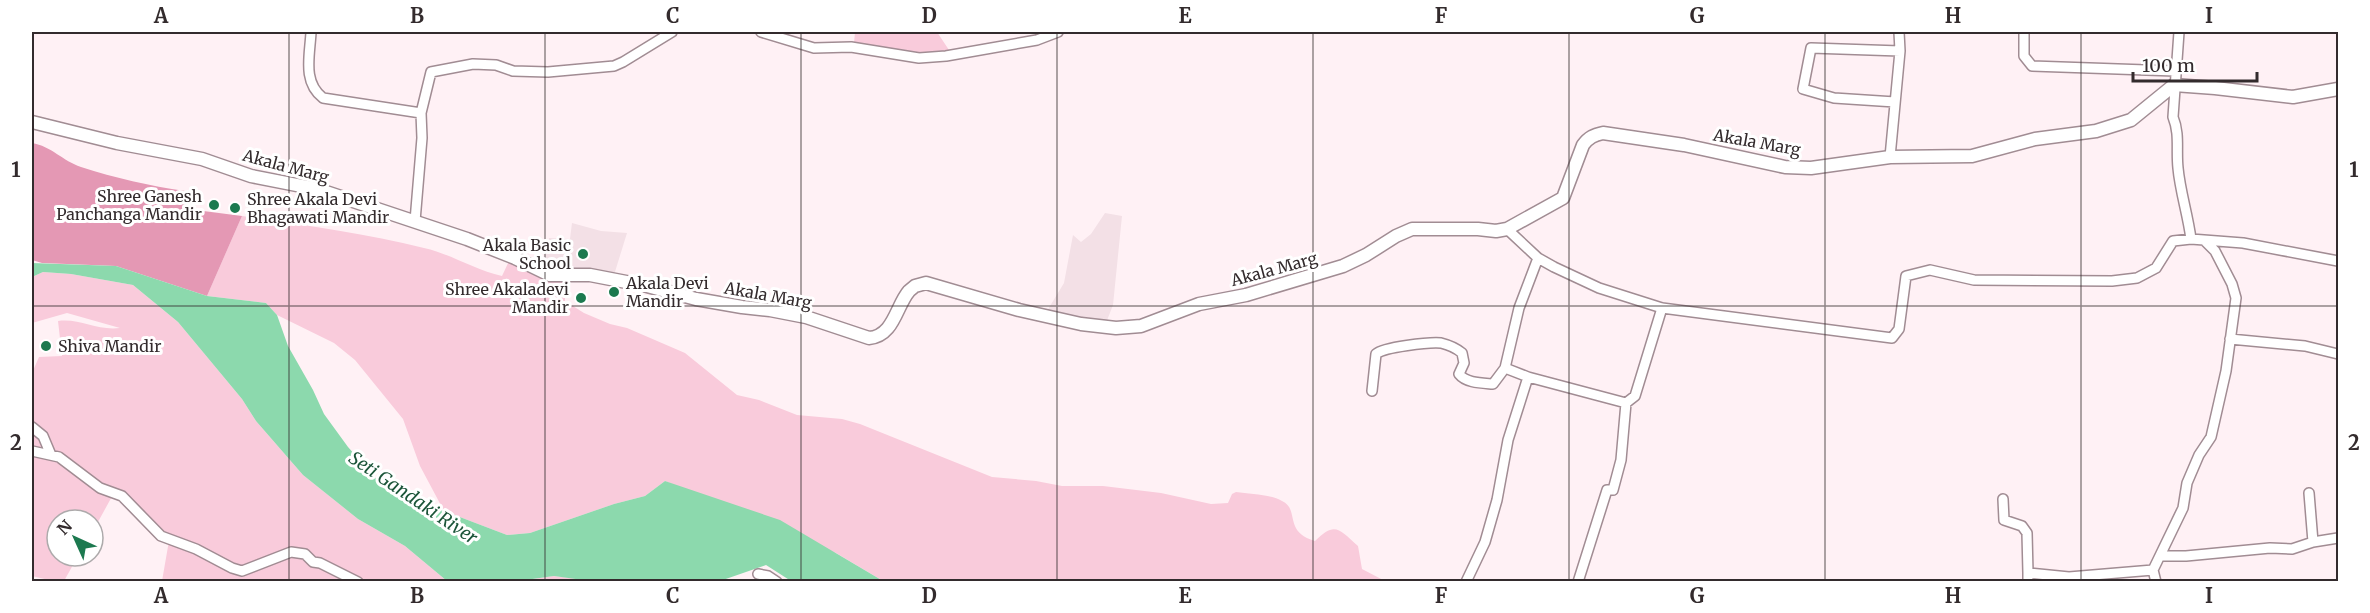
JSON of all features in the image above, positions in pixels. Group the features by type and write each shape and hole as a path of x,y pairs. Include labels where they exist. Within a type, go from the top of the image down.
{"main road":[{"path":"2174,85 2293,97 2338,89"},
{"name":"Akala Marg","path":"32,122 117,143 202,159 251,176 317,189 415,221 515,258 550,275 591,275 742,308 770,310 806,317 869,338 876,338 891,324 904,297 915,286 926,283 1019,310 1081,324 1126,328 1141,326 1199,304 1246,295 1343,266 1412,228 1496,231 1507,229 1563,198 1583,146 1588,138 1595,134 1603,133 1684,145 1785,167 1810,168 1890,157 1972,156 2035,139 2096,131 2131,120 2174,85"}],"street":[{"path":"311,32 309,80 314,91 323,98 421,113"},
{"path":"415,221 421,113 431,72 473,64 496,65 513,71 548,72 614,66 672,32"},
{"path":"761,32 814,48 851,47 919,58 946,56 1037,39 1058,32"},
{"path":"1890,157 1900,51 1899,32"},
{"path":"2024,32 2025,56 2032,66 2175,71"},
{"path":"2179,32 2173,117 2178,129 2178,169 2188,210 2191,239"},
{"path":"1895,102 1834,98 1803,89 1811,48 1900,51"},
{"path":"1507,229 1538,258 1599,288 1662,308 1892,338 1899,329 1906,276 1930,270 1974,280 2112,281 2137,278 2156,268 2173,241 2191,239 2205,242 2243,243 2338,261"},
{"path":"2156,582 2153,570 2183,508 2187,483 2199,454 2211,437 2226,371 2236,298 2232,284 2215,251 2205,242"},
{"path":"1372,391 1376,354 1380,350 1430,343 1454,346 1462,353 1464,363 1459,374 1463,379 1493,384 1505,368 1519,308 1538,258"},
{"path":"1578,582 1607,490 1613,490 1619,470 1626,403 1635,396 1662,308"},
{"path":"2230,339 2305,346 2338,354"},
{"path":"1505,368 1528,377 1626,403"},
{"path":"1466,582 1485,542 1497,500 1508,440 1528,377"},
{"path":"32,427 43,436 51,455"},
{"path":"32,451 59,458 100,488 122,496 161,536 196,549 232,568 242,571 285,553 297,552 313,562 320,563 358,582"},
{"path":"2309,493 2313,542"},
{"path":"2003,499 2004,520 2022,526 2027,533 2028,577 2069,577 2153,570"},
{"path":"2160,556 2186,556 2270,548 2292,549 2313,542 2338,538"},
{"path":"758,574 768,576 777,582"}],"shaded area":[{"path":"855,32 937,32 951,53 906,54 854,43"},
{"path":"32,143 45,147 81,167 159,187 185,191 188,209 242,216 207,296 116,266 42,263 32,260"},
{"path":"1105,213 1122,216 1113,305 1106,323 1047,311 1064,283 1073,235 1081,242 1091,234"},
{"path":"242,216 401,243 444,254 502,276 510,259 565,278 565,301 584,313 610,324 627,328 685,353 737,395 759,400 797,415 842,419 860,424 992,477 1062,486 1103,486 1161,493 1211,504 1228,503 1232,494 1236,492 1277,499 1290,509 1295,526 1305,537 1315,541 1332,529 1341,532 1358,546 1362,569 1385,581 883,581 836,553 665,481 645,496 614,504 530,533 507,535 444,511 420,466 403,419 355,360 334,343 277,315 266,303 207,296"},
{"name":"Akala Basic School","path":"572,223 601,231 627,233 614,275 543,269 549,238 570,239"},
{"path":"43,272 71,274 133,285 178,322 242,399 256,421 303,475 358,519 405,546 447,581 162,581 170,535 159,530 115,491 105,509 45,508 45,568 71,568 64,581 32,576 32,373 39,357 62,356 58,321 120,328 67,313 32,323 32,277"},
{"path":"554,576 597,581 511,582"}],"water":[{"name":"Seti Gandaki River","path":"32,263 116,266 207,296 266,303 277,315 288,346 324,414 348,447 379,482 444,511 507,535 530,533 614,504 645,496 665,481 780,520 883,581 791,581 766,565 720,581 597,582 554,576 511,582 447,581 405,546 358,519 303,475 256,421 242,399 178,322 133,285 71,274 43,272 32,277"}],"place":[{"name":"Shree Ganesh Panchanga Mandir","path":"214,205"},
{"name":"Shree Akala Devi Bhagawati Mandir","path":"235,208"},
{"name":"Akala Basic School","path":"583,254"},
{"name":"Akala Devi Mandir","path":"614,292"},
{"name":"Shree Akaladevi Mandir","path":"581,298"},
{"name":"Shiva Mandir","path":"46,346"}]}
